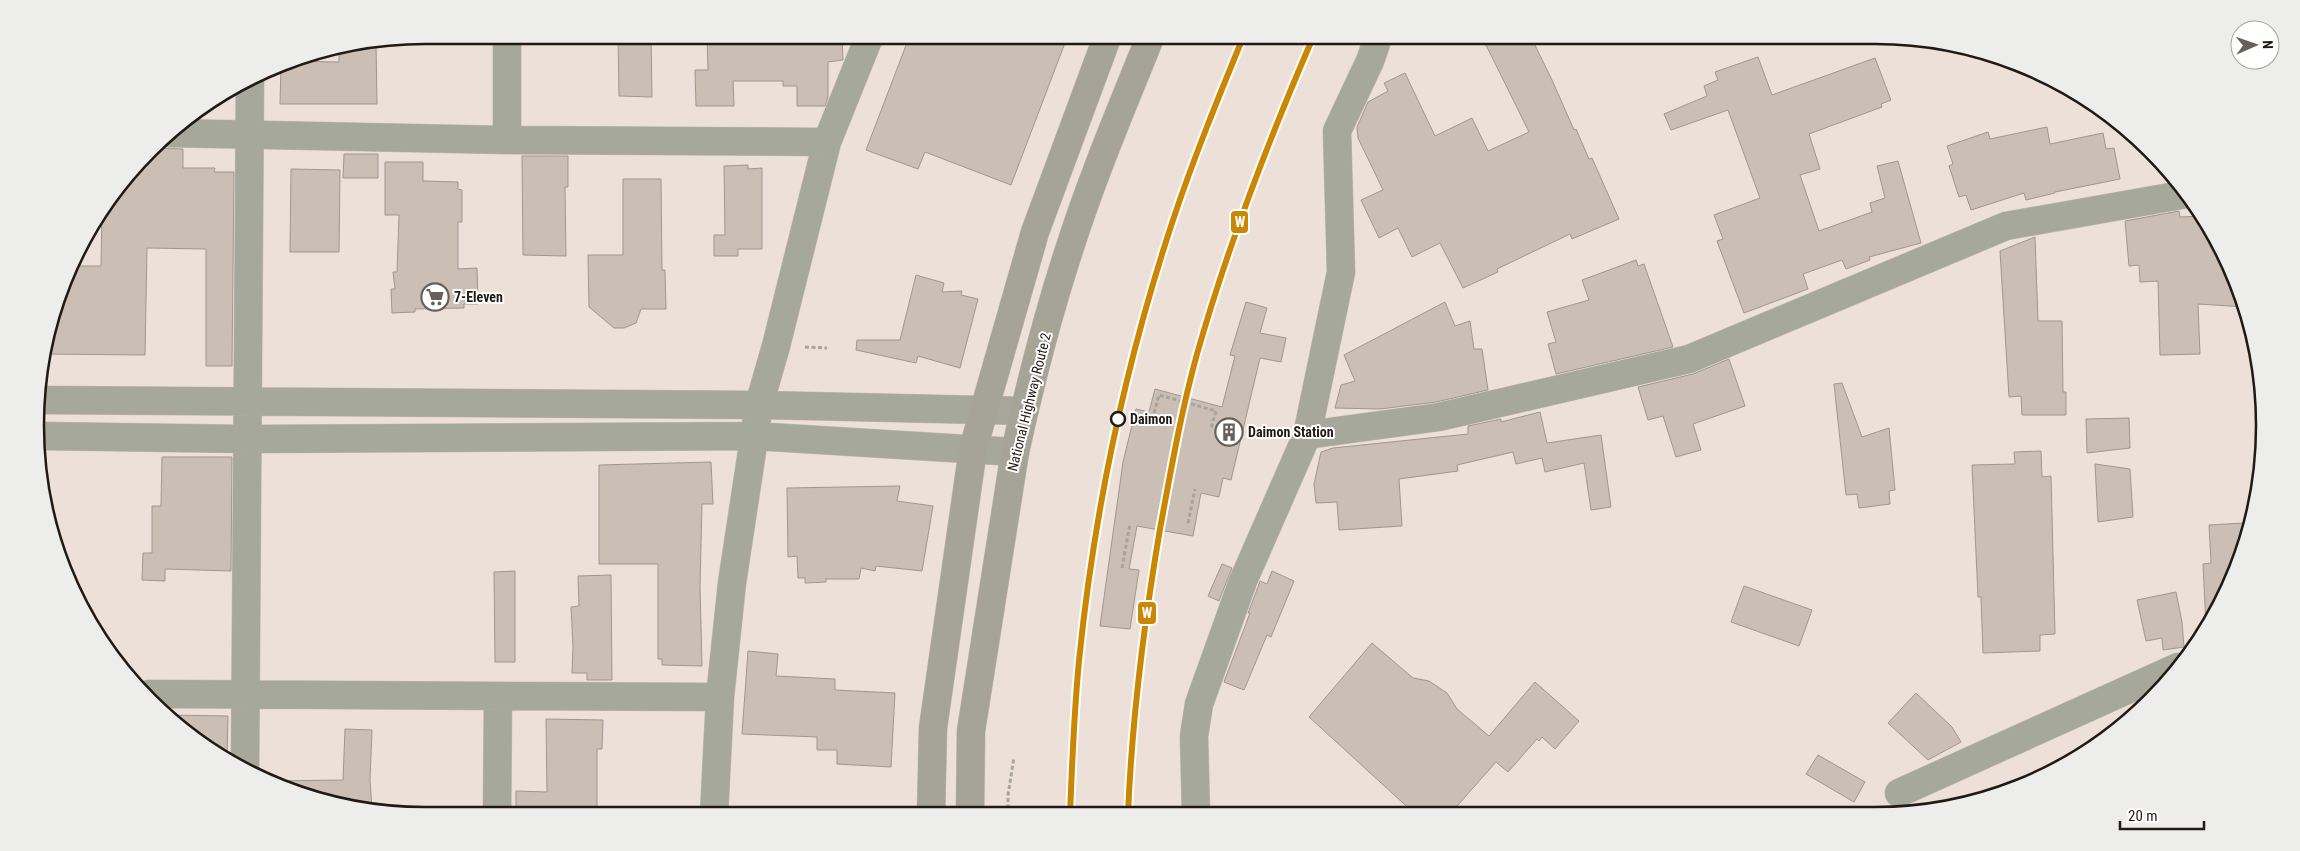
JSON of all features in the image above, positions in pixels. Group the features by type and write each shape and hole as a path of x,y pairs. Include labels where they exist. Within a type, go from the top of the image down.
{"highway":[{"path":"931,807 933,728 973,449 982,412 1035,232 1105,44"},
{"name":"National Highway Route 2","path":"970,807 971,732 1015,452 1024,412 1070,247 1108,143 1147,44"}],"street":[{"path":"507,44 507,140"},
{"path":"714,807 720,697 732,583 759,405 776,346 827,142 866,44"},
{"path":"1196,807 1194,736 1199,704 1243,580 1307,435 1341,272 1337,131 1370,61 1376,44"},
{"path":"245,762 250,87"},
{"path":"179,134 507,140 827,142"},
{"path":"1307,435 1439,416 1689,359 2006,226 2179,195"},
{"path":"45,400 759,405 1024,412"},
{"path":"44,436 246,439 755,436 1015,452"},
{"path":"1899,793 2167,671"},
{"path":"155,694 720,697"},
{"path":"497,807 498,697"}],"path":[{"path":"1154,413 1159,395 1216,410 1211,428"},
{"path":"1188,523 1194,490"},
{"path":"1122,568 1130,524"},
{"path":"1008,807 1014,757"}],"building":[{"path":"618,44 651,44 652,97 619,96"},
{"path":"707,44 842,44 843,60 828,62 828,97 825,106 797,106 797,86 783,86 783,81 733,81 734,106 696,106 695,70 708,70"},
{"path":"907,44 1065,44 1011,185 925,152 918,169 866,150"},
{"path":"1534,44 1574,130 1576,129 1589,159 1592,158 1619,219 1572,239 1570,234 1497,269 1498,272 1463,288 1440,243 1412,257 1398,228 1379,238 1361,200 1383,190 1358,138 1357,127 1368,102 1388,91 1384,83 1405,73 1435,136 1472,118 1488,151 1529,132 1486,45"},
{"path":"376,47 377,104 280,104 281,72 312,61 339,62 339,54"},
{"path":"1758,57 1772,95 1875,58 1891,100 1881,104 1882,107 1809,134 1820,169 1800,175 1819,231 1872,212 1870,203 1885,198 1877,166 1898,161 1921,243 1869,257 1870,260 1846,269 1842,260 1803,274 1808,289 1744,313 1717,241 1723,239 1714,215 1760,198 1728,110 1671,130 1664,114 1707,96 1704,86 1718,80 1715,72"},
{"path":"2047,127 2050,144 2103,133 2106,149 2114,148 2120,179 2026,200 2024,193 1971,210 1966,195 1959,197 1949,166 1953,164 1947,146 1988,132 1990,139"},
{"path":"164,148 183,149 183,168 215,168 214,172 234,172 232,366 206,366 206,249 147,248 145,355 51,354 64,303 79,266 101,266 102,223 138,174"},
{"path":"344,154 378,154 378,178 343,178"},
{"path":"522,156 568,156 568,187 565,187 566,256 523,255"},
{"path":"385,162 423,162 423,181 458,182 458,189 462,190 462,222 458,222 458,269 477,268 478,304 464,304 464,308 415,309 415,312 392,313 391,289 395,289 393,272 397,272 399,215 385,215"},
{"path":"748,165 748,169 762,168 762,249 738,249 738,256 714,256 714,235 725,235 724,166"},
{"path":"291,169 340,170 339,252 290,252"},
{"path":"623,179 661,179 662,270 665,270 666,309 641,309 636,323 624,328 614,328 589,307 588,255 623,255"},
{"path":"2179,211 2180,217 2194,216 2205,235 2227,279 2237,306 2198,304 2200,354 2160,355 2158,281 2140,282 2139,265 2129,266 2125,221"},
{"path":"2035,237 2038,321 2062,321 2063,392 2066,392 2066,415 2022,415 2021,396 2009,397 2000,251"},
{"path":"1636,260 1638,266 1644,264 1673,347 1556,374 1548,344 1556,342 1547,312 1589,300 1582,280"},
{"path":"916,275 944,283 942,292 962,291 961,295 978,299 960,368 918,356 916,363 856,350 857,340 900,340"},
{"path":"1246,302 1267,308 1260,333 1286,338 1281,362 1260,358 1231,480 1223,478 1219,497 1201,493 1193,536 1137,526 1129,569 1139,570 1130,629 1100,626 1123,462 1136,409 1149,412 1155,389 1222,407 1235,356 1230,355"},
{"path":"1445,302 1455,326 1470,321 1474,349 1482,349 1488,390 1436,402 1380,409 1335,408 1341,385 1355,381 1344,355"},
{"path":"1729,359 1745,406 1693,424 1701,450 1676,457 1663,416 1648,420 1638,387 1693,374"},
{"path":"1842,383 1862,437 1889,428 1895,490 1889,491 1890,504 1859,508 1857,494 1846,495 1834,384"},
{"path":"1540,412 1547,443 1601,435 1611,507 1591,510 1584,463 1545,472 1542,458 1516,464 1513,452 1457,465 1458,471 1399,479 1402,526 1339,530 1337,502 1316,503 1314,484 1321,452 1333,448 1468,434 1468,426 1501,419 1501,422"},
{"path":"2129,418 2130,448 2087,453 2086,419"},
{"path":"2041,451 2042,477 2051,476 2055,634 2040,635 2040,651 1983,653 1981,597 1978,597 1972,465 2015,464 2014,452"},
{"path":"162,457 232,457 231,571 165,569 165,581 142,580 143,553 152,553 152,506 161,506"},
{"path":"711,462 713,504 702,504 700,586 702,666 662,665 662,659 658,659 658,564 599,564 599,465"},
{"path":"2095,464 2130,469 2133,517 2098,522"},
{"path":"900,486 897,501 933,506 922,571 876,566 875,571 861,568 859,579 826,579 826,582 805,583 805,578 798,578 797,556 788,557 787,488"},
{"path":"2243,523 2227,572 2205,615 2203,564 2211,563 2209,525"},
{"path":"1222,564 1232,568 1219,601 1208,596"},
{"path":"515,571 515,662 495,662 494,572"},
{"path":"1272,571 1294,581 1271,637 1267,635 1244,690 1224,682 1260,581 1267,584"},
{"path":"611,575 612,680 587,680 587,673 572,673 571,607 579,606 578,576"},
{"path":"1744,586 1812,610 1799,646 1731,622"},
{"path":"2176,592 2182,622 2184,647 2163,650 2162,638 2146,641 2137,600"},
{"path":"1372,643 1413,678 1429,681 1447,693 1457,709 1489,736 1535,682 1579,721 1555,749 1542,737 1539,741 1537,739 1508,772 1496,762 1456,807 1407,807 1309,717"},
{"path":"748,651 778,654 776,676 835,679 835,690 895,693 891,767 837,764 837,750 817,750 817,737 742,734"},
{"path":"1916,693 1952,727 1961,742 1928,760 1888,723"},
{"path":"177,715 228,716 227,751"},
{"path":"546,719 603,720 602,749 597,749 597,807 516,807 516,791 547,792"},
{"path":"345,729 372,730 370,780 372,803 327,794 286,781 343,780"},
{"path":"1818,755 1865,782 1854,802 1806,774"}],"transit line":[{"name":"W","path":"1070,807 1076,699 1085,605 1093,549 1114,438 1141,328 1173,220 1198,150 1240,44"},
{"name":"W","path":"1128,807 1136,706 1149,600 1160,529 1186,398 1209,313 1236,233 1265,153 1310,44"}],"place":[{"name":"7-Eleven","path":"435,297"},
{"name":"Daimon","path":"1118,419"},
{"name":"Daimon Station","path":"1229,432"}]}
